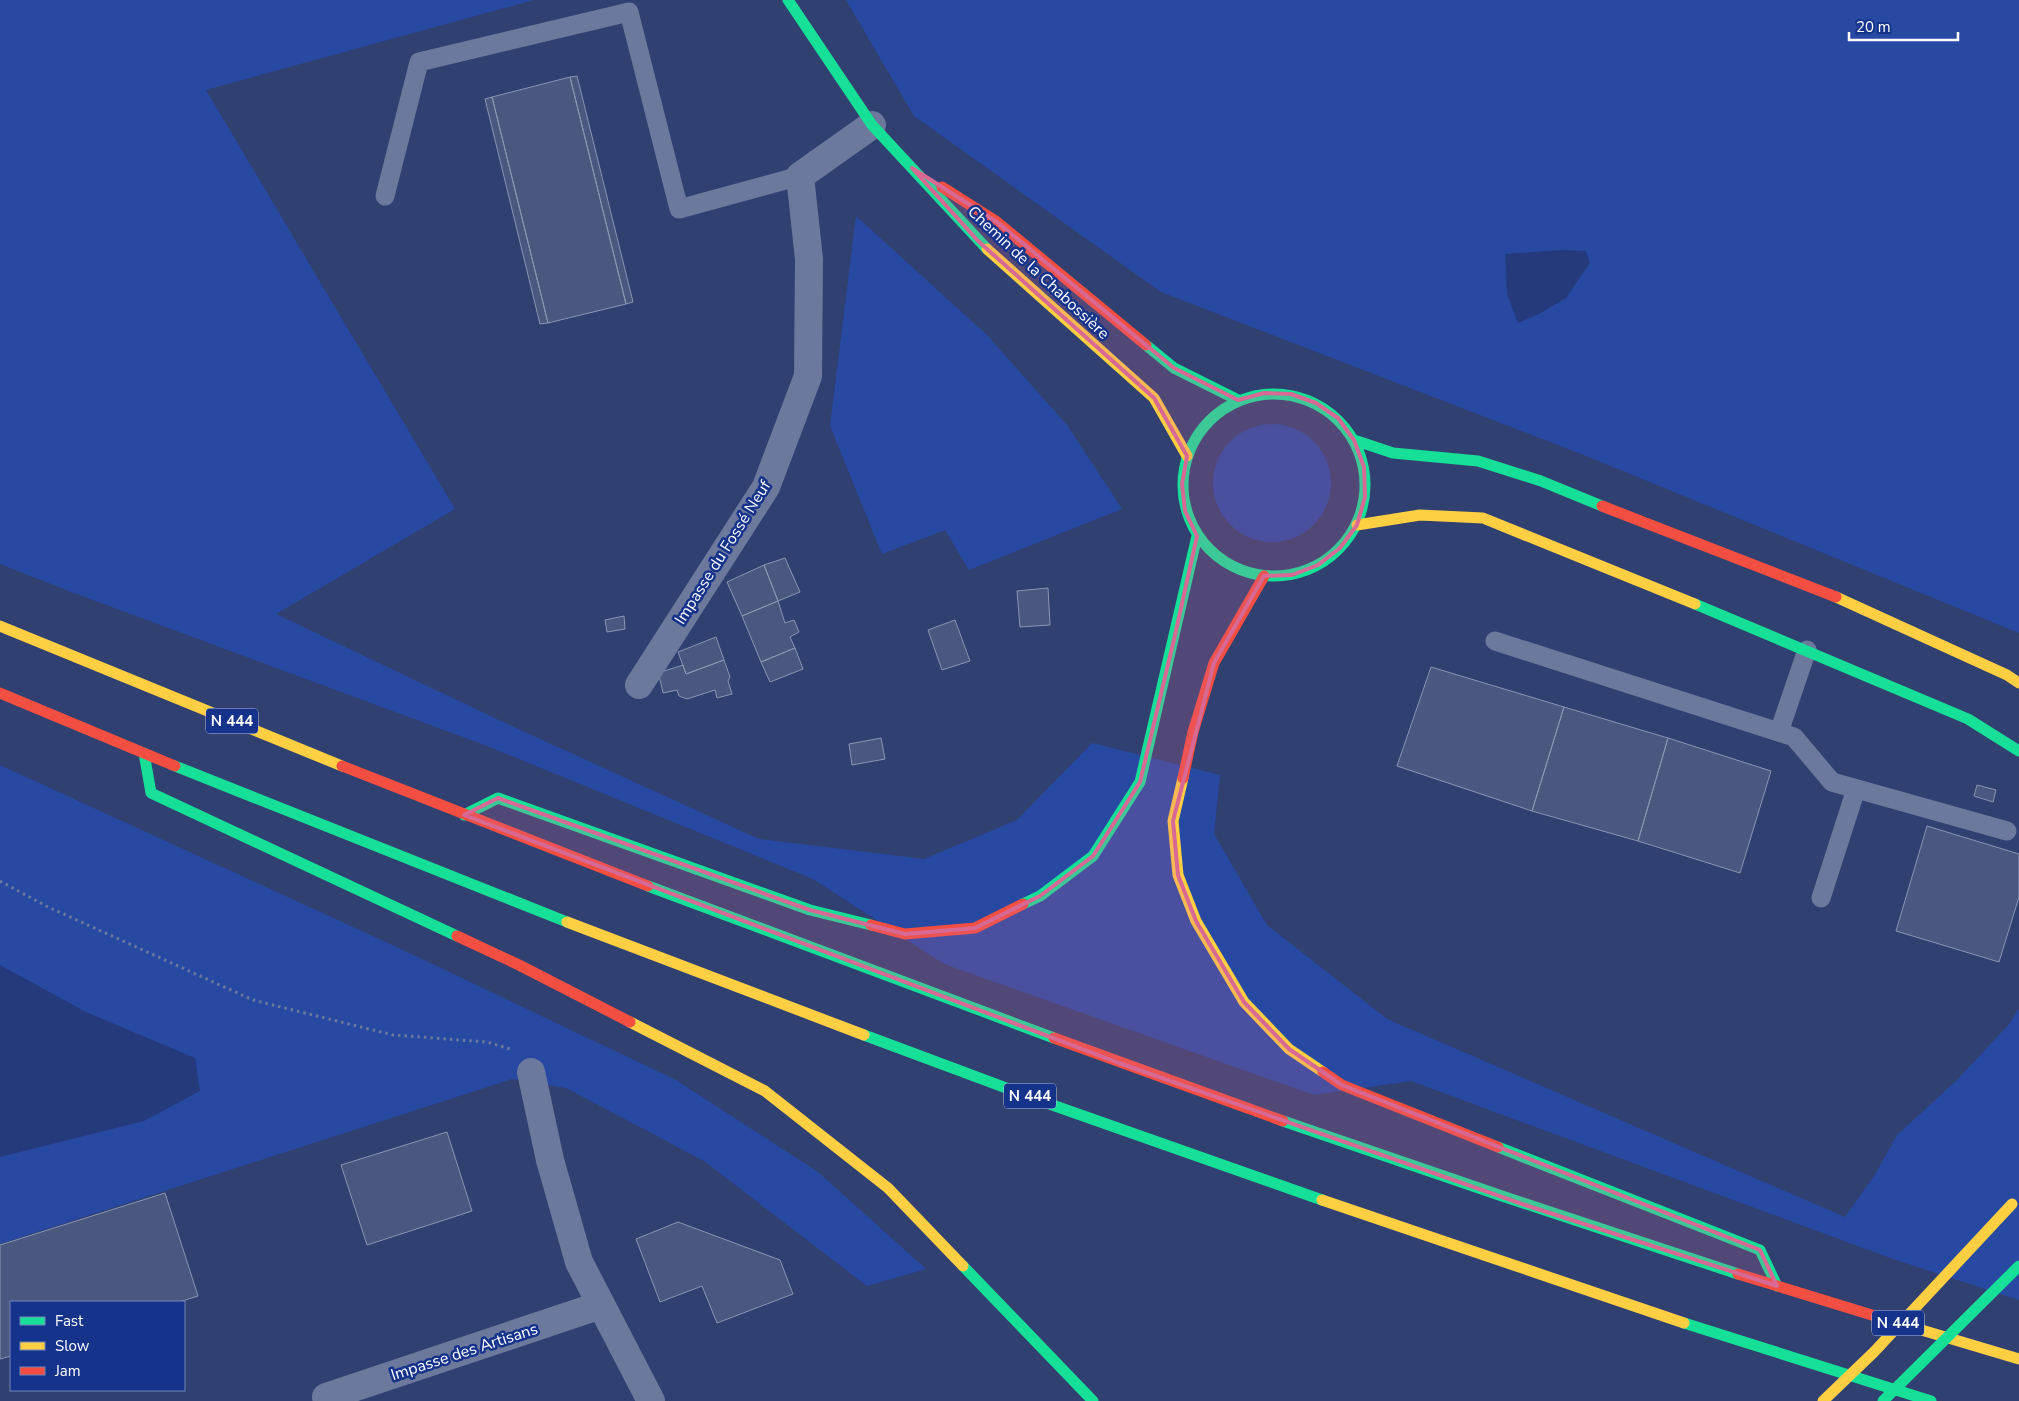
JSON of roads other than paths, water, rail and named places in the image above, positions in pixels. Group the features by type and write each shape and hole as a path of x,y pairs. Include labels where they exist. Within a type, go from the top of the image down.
{"main road":[{"path":"788,0 872,125 912,168"},
{"name":"Chemin de la Chabossière","path":"912,168 997,222 1174,368 1238,400"},
{"name":"Chemin de la Chabossière","path":"912,168 978,241 1154,398 1186,456"},
{"path":"1264,393 1291,394 1316,403 1338,418 1354,440 1364,467 1365,477 1365,497 1357,526 1340,548 1318,566 1292,575 1264,576 1238,570 1215,556 1197,536 1184,502 1182,484 1186,456 1198,433 1216,414 1238,400 1264,393"},
{"path":"1354,440 1393,453 1478,461 1541,480 1641,522 1842,599 2007,675 2019,683"},
{"path":"1357,526 1420,515 1483,518 1632,577 1968,719 2019,751"},
{"path":"464,815 498,798 810,910 905,934 975,928 1040,896 1093,856 1140,782 1197,536"},
{"path":"1264,576 1214,663 1193,732 1173,820 1178,875 1196,921 1244,1002 1289,1049 1342,1085 1760,1250 1777,1286"},
{"name":"N 444","path":"0,626 464,815 742,923 1119,1063 1528,1206 1777,1286 2019,1359"},
{"name":"N 444","path":"0,693 144,753 667,961 929,1060 1134,1134 1639,1308 1931,1401"},
{"path":"144,753 151,793 519,964 765,1091 888,1188 1093,1401"},
{"path":"1823,1401 1874,1352 2016,1201"},
{"path":"1883,1401 2019,1266"}],"street":[{"path":"800,176 872,125"},
{"name":"Impasse du Fossé Neuf","path":"639,685 766,487 808,376 809,259 800,176"},
{"path":"531,1072 550,1160 579,1262 651,1401"},
{"name":"Impasse des Artisans","path":"326,1397 601,1305"}],"lane":[{"path":"385,196 419,62 629,12 679,209 800,176"},
{"path":"1495,641 1794,737 1832,782 2007,831"},
{"path":"1779,732 1806,650"},
{"path":"1822,898 1856,789"}]}
